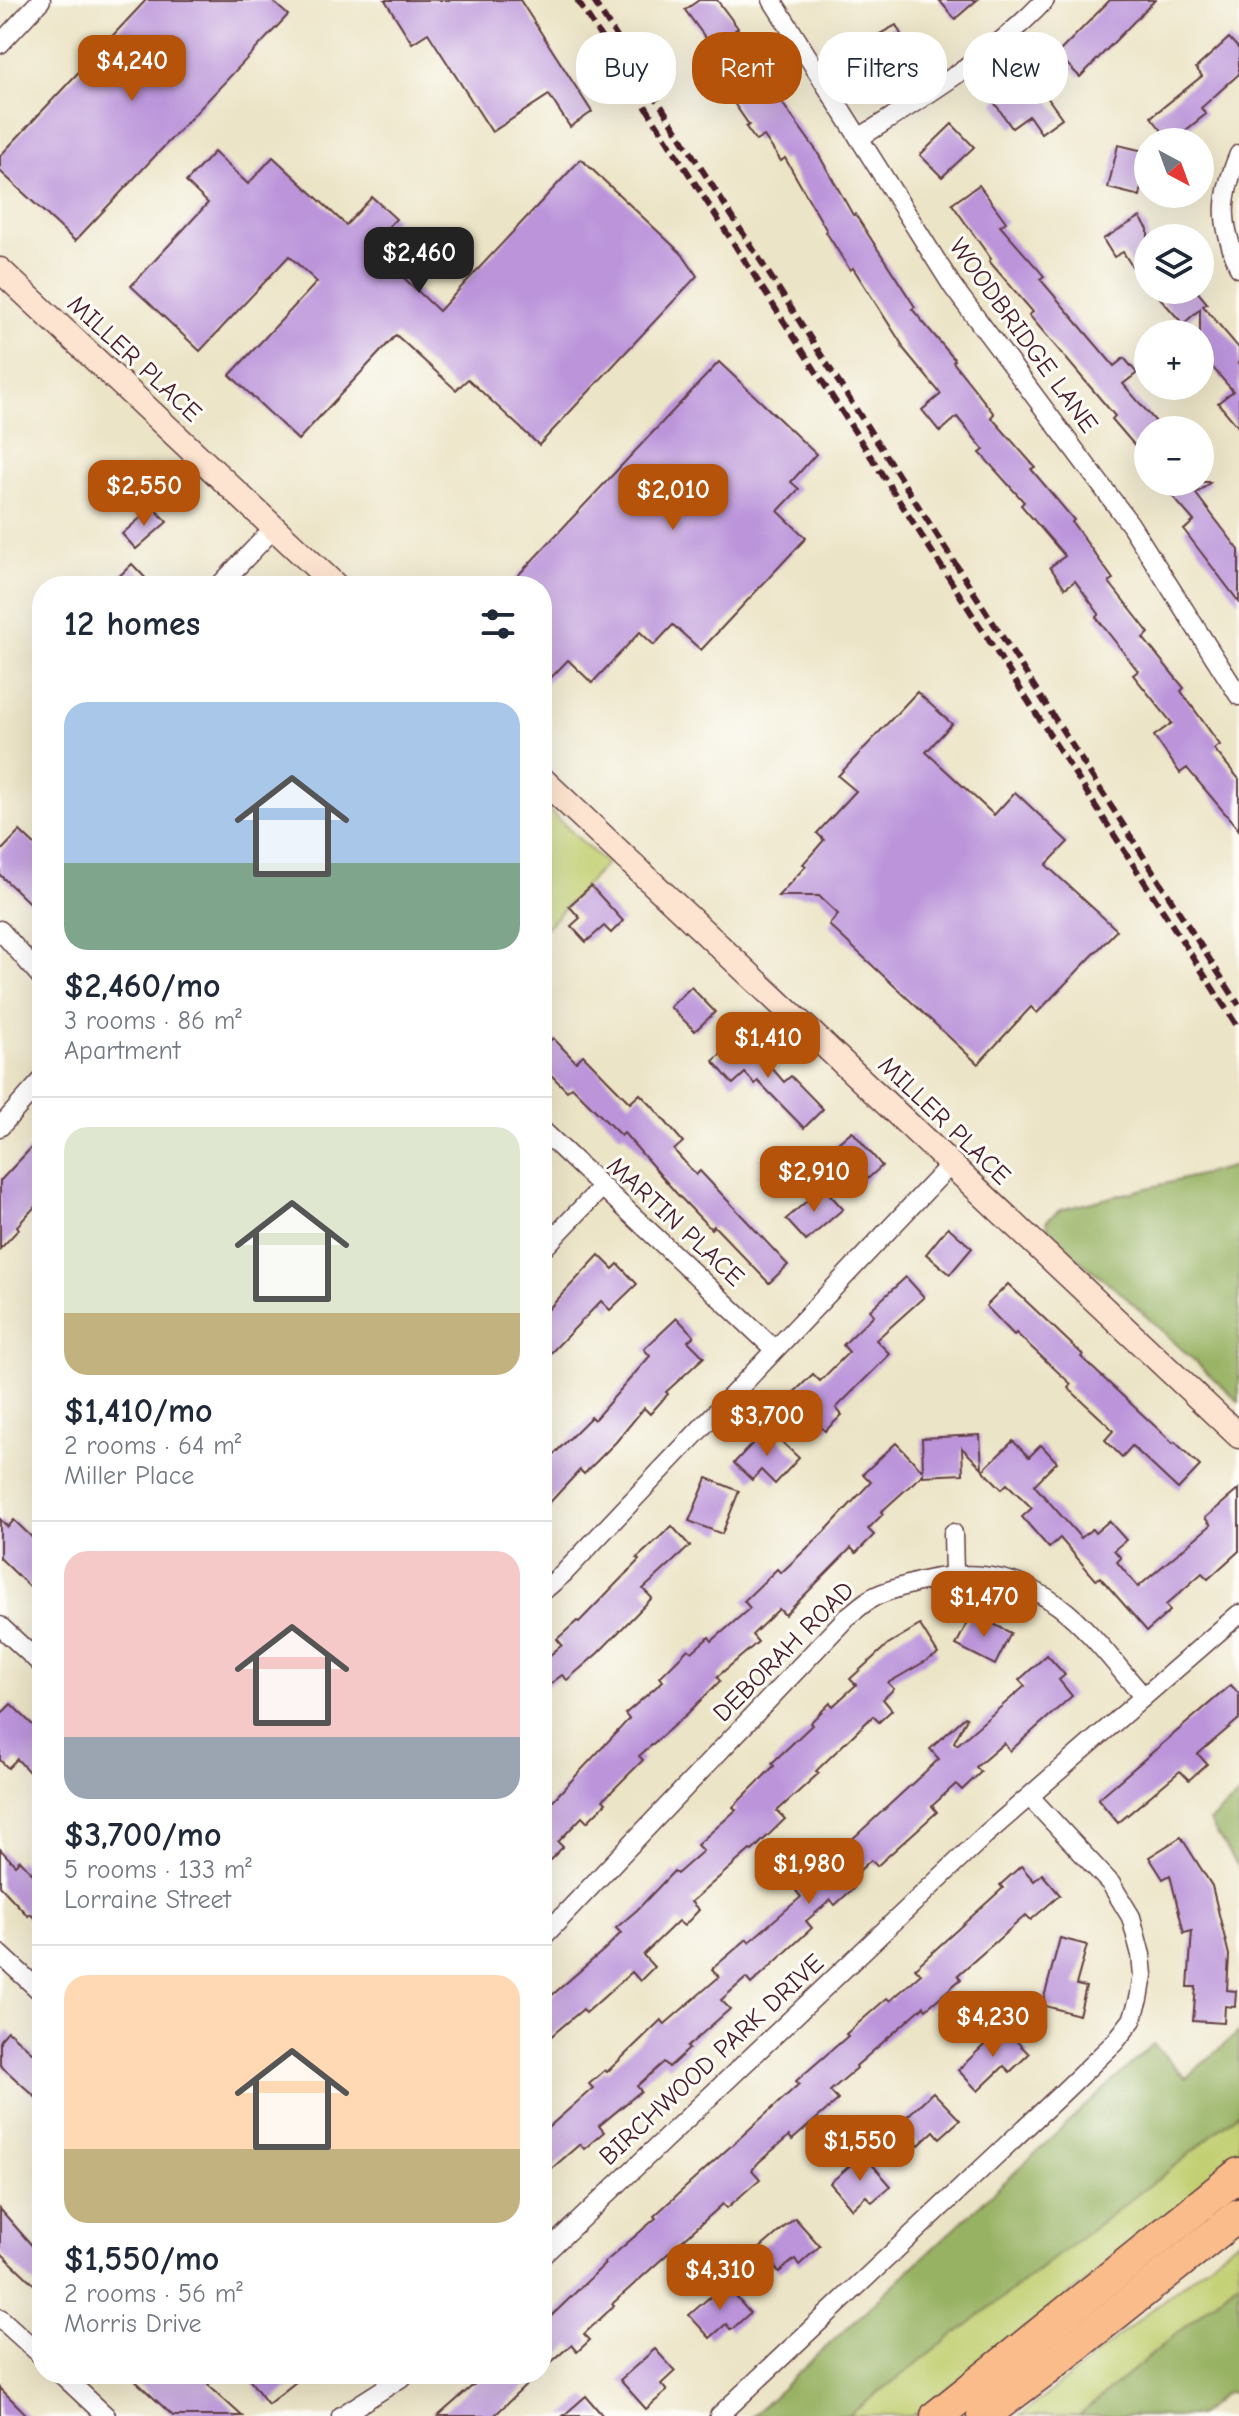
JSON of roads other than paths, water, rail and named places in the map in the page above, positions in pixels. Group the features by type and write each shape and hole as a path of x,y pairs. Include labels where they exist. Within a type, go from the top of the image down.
{"highway":[{"path":"937,2416 1239,2174"},
{"path":"983,2416 1239,2215"}],"street":[{"path":"0,44 41,0"},
{"name":"WOODBRIDGE LANE","path":"772,0 953,287 1130,524 1239,696"},
{"path":"859,138 977,62 1020,27 1045,0"},
{"path":"1239,154 1224,200 1225,221 1239,268"},
{"name":"MILLER PLACE","path":"0,270 325,576"},
{"path":"228,576 274,528"},
{"name":"MILLER PLACE","path":"552,788 1239,1436"},
{"path":"0,930 32,967"},
{"path":"0,1127 32,1091"},
{"name":"MARTIN PLACE","path":"552,1140 774,1349"},
{"path":"552,1583 950,1165"},
{"path":"552,1240 602,1187"},
{"path":"953,1533 954,1574"},
{"name":"DEBORAH ROAD","path":"552,1927 847,1617 874,1596 954,1574 981,1575 1008,1581 1043,1596 1074,1619 1143,1696"},
{"name":"BIRCHWOOD PARK DRIVE","path":"552,2246 985,1835 1239,1614"},
{"path":"0,1626 32,1656"},
{"path":"719,2416 1058,2097 1115,2042 1132,2020 1143,1975 1131,1917 1111,1884 1030,1797"},
{"path":"0,1954 32,1984"},
{"path":"0,2318 32,2347"},
{"path":"72,2384 106,2416"},
{"path":"341,2416 391,2384"}],"railway":[{"path":"577,0 1239,1029"},
{"path":"593,0 1239,1005"}]}
